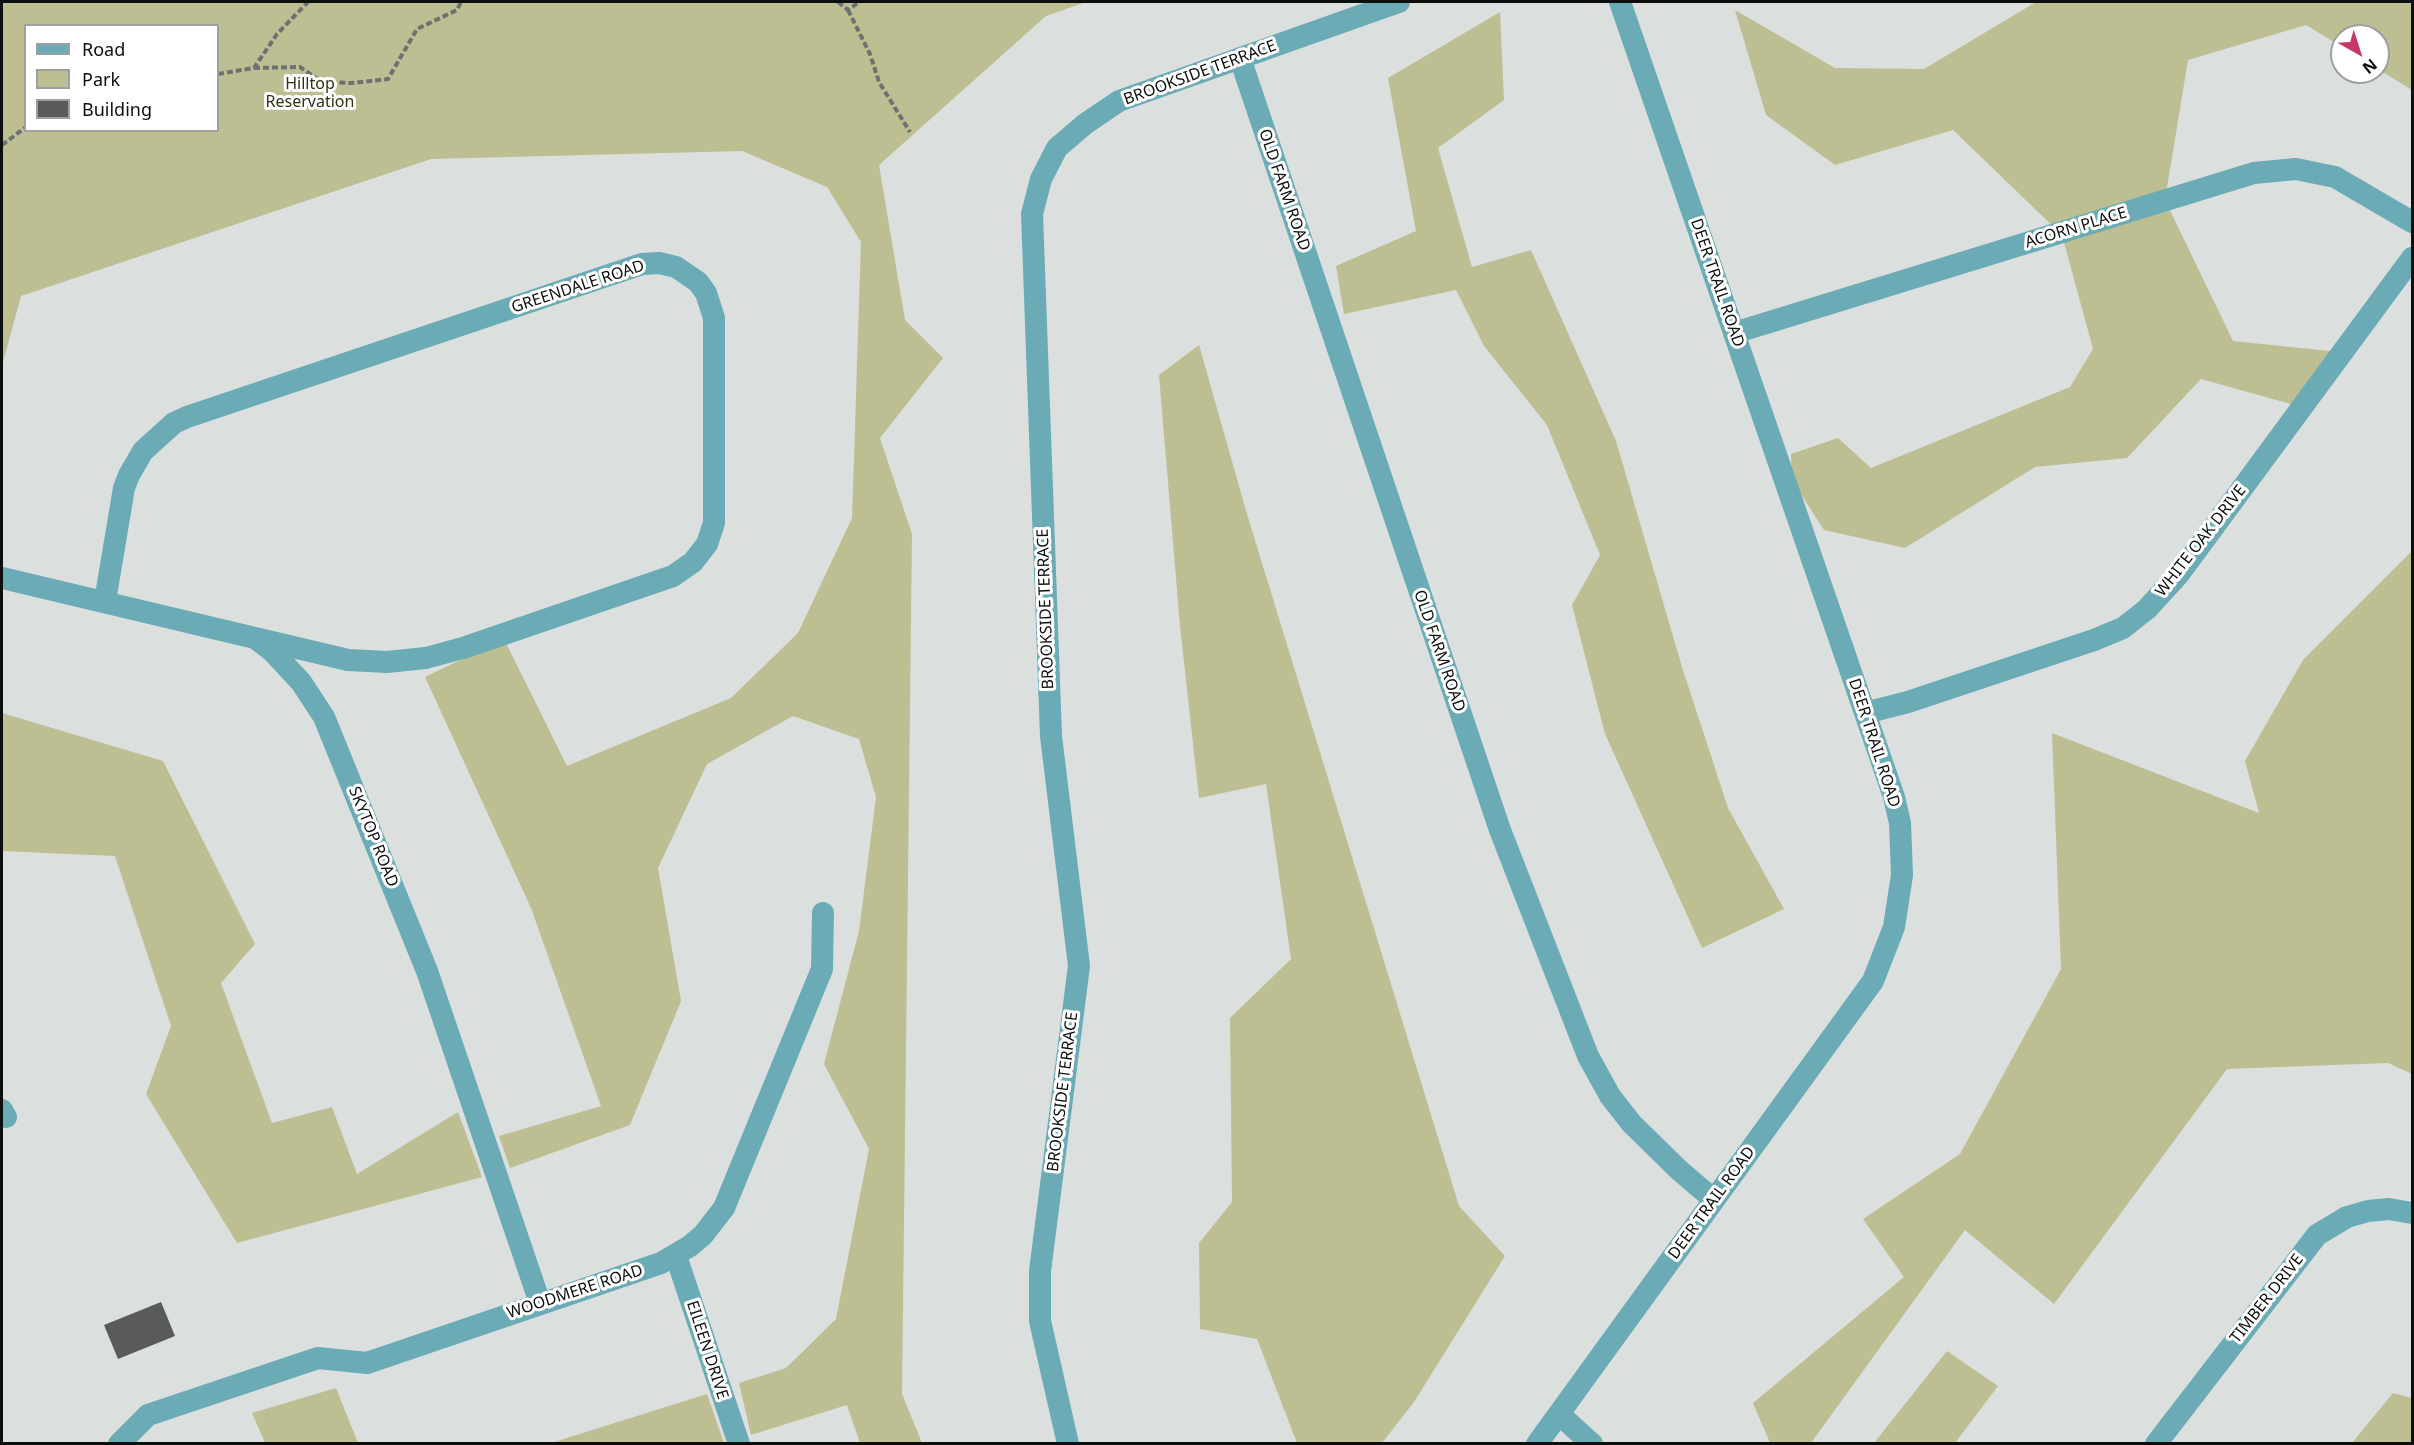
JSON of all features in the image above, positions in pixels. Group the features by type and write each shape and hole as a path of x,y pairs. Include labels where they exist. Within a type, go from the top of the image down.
{"street":[{"name":"BROOKSIDE TERRACE","path":"1068,1443 1040,1321 1040,1271 1079,966 1051,736 1032,214 1041,178 1057,148 1085,124 1119,101 1399,2"},
{"name":"DEER TRAIL ROAD","path":"1537,1443 1873,981 1889,944 1900,901 1902,849 1894,797 1620,2"},
{"name":"OLD FARM ROAD","path":"1240,58 1500,830 1588,1056 1610,1096 1632,1124 1714,1200"},
{"name":"ACORN PLACE","path":"1734,333 2254,173 2296,169 2335,177 2412,222"},
{"name":"WHITE OAK DRIVE","path":"1865,713 1908,702 2094,640 2123,628 2147,609 2179,574 2412,258"},
{"name":"GREENDALE ROAD","path":"105,601 124,488 129,475 147,446 174,423 642,264 668,265 688,274 706,293 714,318 714,523 707,544 693,562 673,576 466,647 426,658 367,662 348,660 255,638"},
{"name":"SKYTOP ROAD","path":"2,578 255,638 272,651 301,682 324,717 427,971 540,1303"},
{"name":"WOODMERE ROAD","path":"119,1443 148,1415 318,1358 367,1363 676,1256 703,1235 724,1208 731,1192 822,969 823,913"},
{"name":"TIMBER DRIVE","path":"2156,1443 2317,1235 2347,1217 2368,1211 2389,1209 2412,1213"},
{"name":"EILEEN DRIVE","path":"676,1256 739,1443"},
{"path":"1559,1414 1592,1443"}],"path":[{"path":"254,68 277,34 308,2"},
{"path":"219,74 254,68 300,67 322,82 352,83 387,79 417,29 457,10 461,2"},
{"path":"838,2 848,10 870,54 879,82 910,132"},
{"path":"848,10 859,2"},
{"path":"2,145 24,128"}],"green space":[{"name":"Hilltop Reservation","path":"2,2 1086,2 1046,16 879,165 905,320 943,358 880,438 912,534 902,1394 922,1443 860,1443 847,1405 751,1435 739,1383 786,1368 836,1319 869,1149 824,1064 859,931 876,797 859,739 793,716 707,764 658,868 681,1001 630,1125 510,1168 499,1136 601,1106 531,908 425,677 504,639 567,766 731,698 798,633 852,518 861,242 827,187 742,151 431,159 21,296 2,366"},
{"path":"2036,2 2412,2 2412,90 2390,76 2390,24 2330,24 2330,40 2306,25 2188,60 2165,200 2233,341 2339,352 2298,406 2201,379 2127,458 2035,467 1905,548 1824,530 1792,480 1791,454 1838,438 1871,468 2070,387 2093,349 2062,235 1953,130 1835,165 1766,115 1735,10 1835,68 1924,69"},
{"path":"1500,12 1504,100 1438,148 1472,267 1531,250 1616,441 1682,667 1728,808 1784,909 1702,948 1605,734 1572,605 1600,555 1547,425 1484,346 1456,290 1344,314 1336,266 1416,231 1388,78"},
{"path":"1199,345 1247,514 1459,1206 1505,1256 1414,1402 1382,1443 1297,1443 1257,1339 1200,1329 1199,1243 1232,1202 1230,1018 1291,959 1266,784 1199,798 1180,626 1159,375"},
{"path":"2412,551 2412,1074 2388,1063 2227,1069 2054,1304 1965,1230 1811,1443 1770,1443 1753,1403 1904,1277 1863,1219 1960,1154 2061,969 2052,733 2259,813 2245,761 2303,660"},
{"path":"2,713 163,761 255,944 221,983 272,1123 332,1107 357,1174 458,1112 482,1177 237,1243 146,1094 171,1026 115,856 2,851"},
{"path":"1947,1351 1998,1386 1955,1443 1874,1443"},
{"path":"336,1388 358,1443 265,1443 252,1413"},
{"path":"2393,1393 2412,1398 2412,1443 2352,1443"},
{"path":"707,1394 724,1443 551,1443"}],"building":[{"path":"161,1302 175,1336 118,1359 104,1325"}]}
